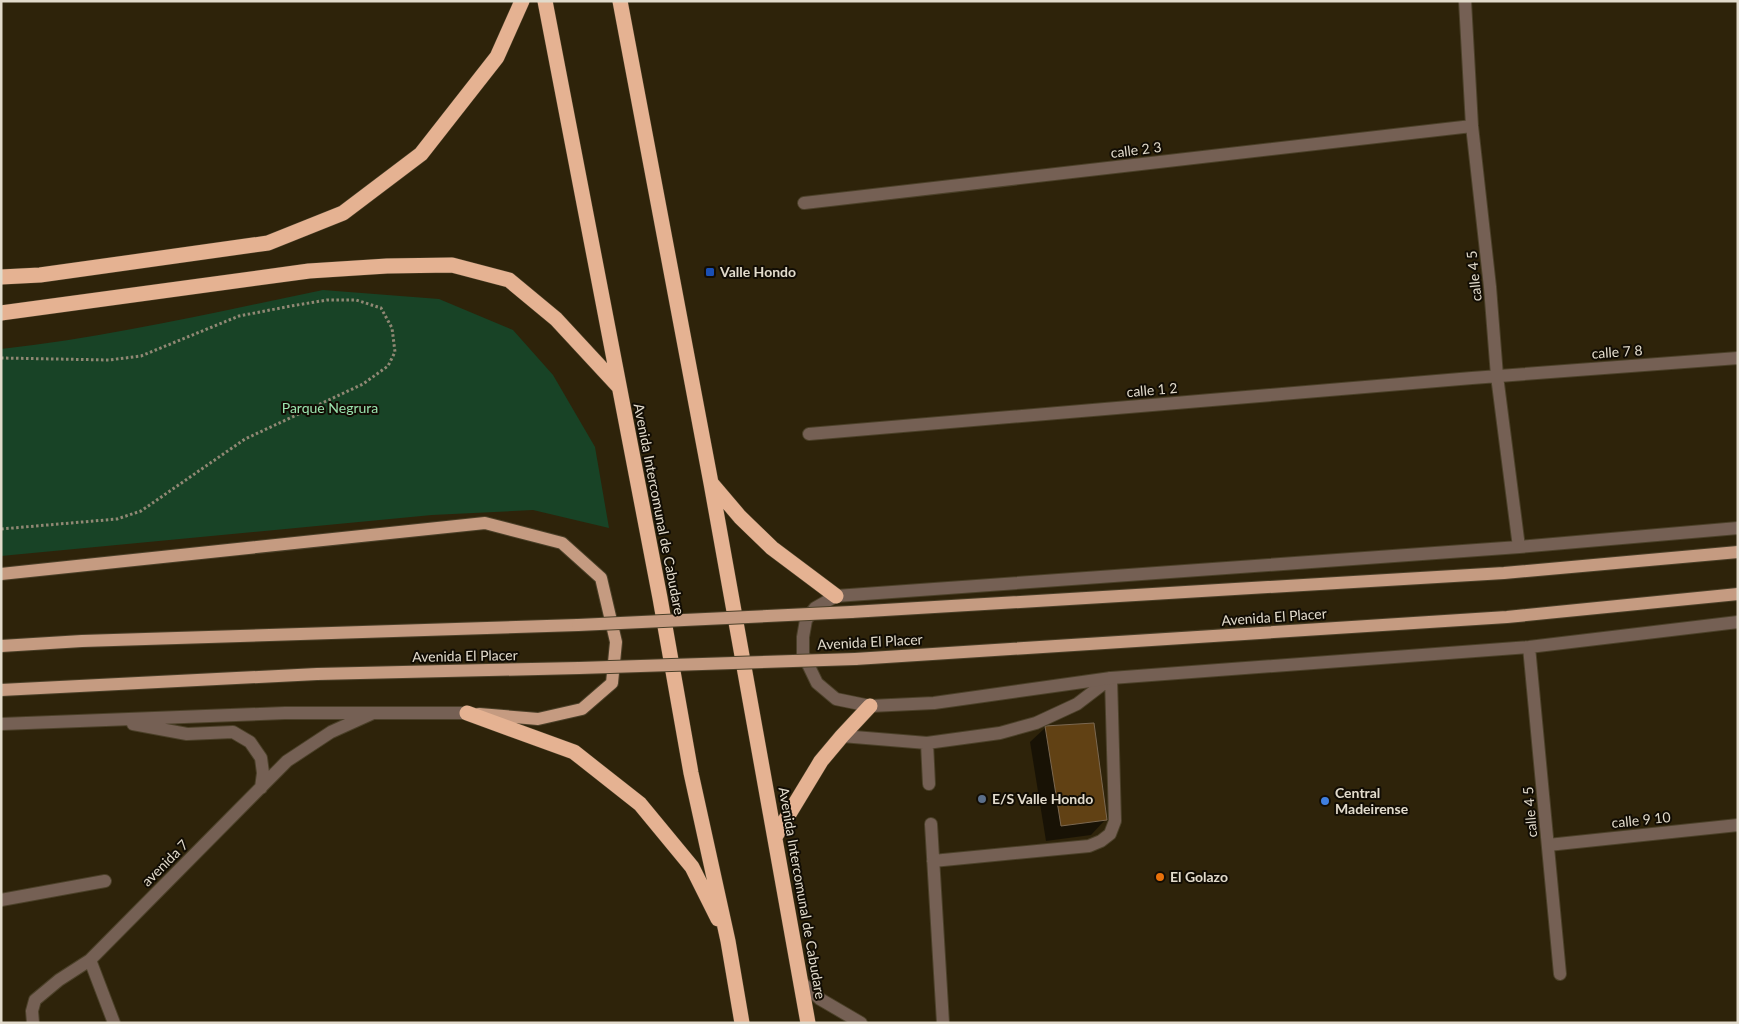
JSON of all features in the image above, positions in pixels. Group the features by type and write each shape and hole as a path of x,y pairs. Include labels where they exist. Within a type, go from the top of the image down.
{"highway":[{"path":"1,277 40,275 268,243 343,213 422,154 497,57 522,1"},
{"name":"Avenida Intercomunal de Cabudare","path":"545,1 658,588 691,773 728,941 742,1023"},
{"name":"Avenida Intercomunal de Cabudare","path":"620,1 808,1023"},
{"path":"1,313 309,271 387,266 452,265 508,280 556,319 619,387"},
{"path":"710,483 740,517 772,548 836,596"},
{"path":"775,837 821,761 870,706"},
{"path":"467,713 574,752 640,804 692,867 728,941"}],"main road":[{"path":"1,574 485,523 562,543 601,578 616,642 612,683 582,709 538,718 467,713"},
{"name":"Avenida El Placer","path":"1,646 82,641 578,625 851,612 1504,573 1738,552"},
{"name":"Avenida El Placer","path":"1,690 317,674 855,659 1507,617 1738,594"}],"street":[{"name":"calle 4 5","path":"1465,1 1472,126 1498,376 1519,547"},
{"name":"calle 2 3","path":"804,203 1472,126"},
{"name":"calle 7 8","path":"1498,376 1738,358"},
{"name":"calle 1 2","path":"809,434 1498,376"},
{"path":"1738,528 1519,547 836,596 815,608 806,620 803,654 817,683 836,699 870,706 934,703 1111,678 1529,648 1738,622"},
{"name":"calle 4 5","path":"1529,648 1560,974"},
{"path":"842,736 927,743 1000,733 1036,723 1077,704 1111,678"},
{"path":"933,861 1089,846 1101,841 1110,834 1115,821 1116,798 1111,678"},
{"path":"1,724 285,713 467,713"},
{"name":"avenida 7","path":"33,1023 32,1011 34,1000 59,980 90,960 287,761 331,732 373,713"},
{"path":"111,720 187,734 234,732 250,742 261,758 263,773 261,788"},
{"path":"927,743 929,784"},
{"path":"931,824 943,1023"},
{"name":"calle 9 10","path":"1548,845 1738,825"},
{"path":"1,900 105,881"},
{"path":"90,960 114,1023"},
{"path":"801,982 820,999 860,1023"}],"path":[{"path":"1,358 109,360 141,356 239,316 327,300 356,300 381,308 392,328 395,352 388,366 363,384 245,439 141,510 117,519 1,530"}],"green space":[{"name":"Parque Negrura","path":"323,290 439,299 513,330 553,375 595,447 609,528 533,510 432,515 1,556 1,349 123,331"}],"building":[{"path":"1094,723 1107,820 1061,826 1045,726"}],"place":[{"name":"Valle Hondo","path":"710,272"},
{"name":"E/S Valle Hondo","path":"982,799"},
{"name":"Central Madeirense","path":"1325,801"},
{"name":"El Golazo","path":"1160,877"}]}
